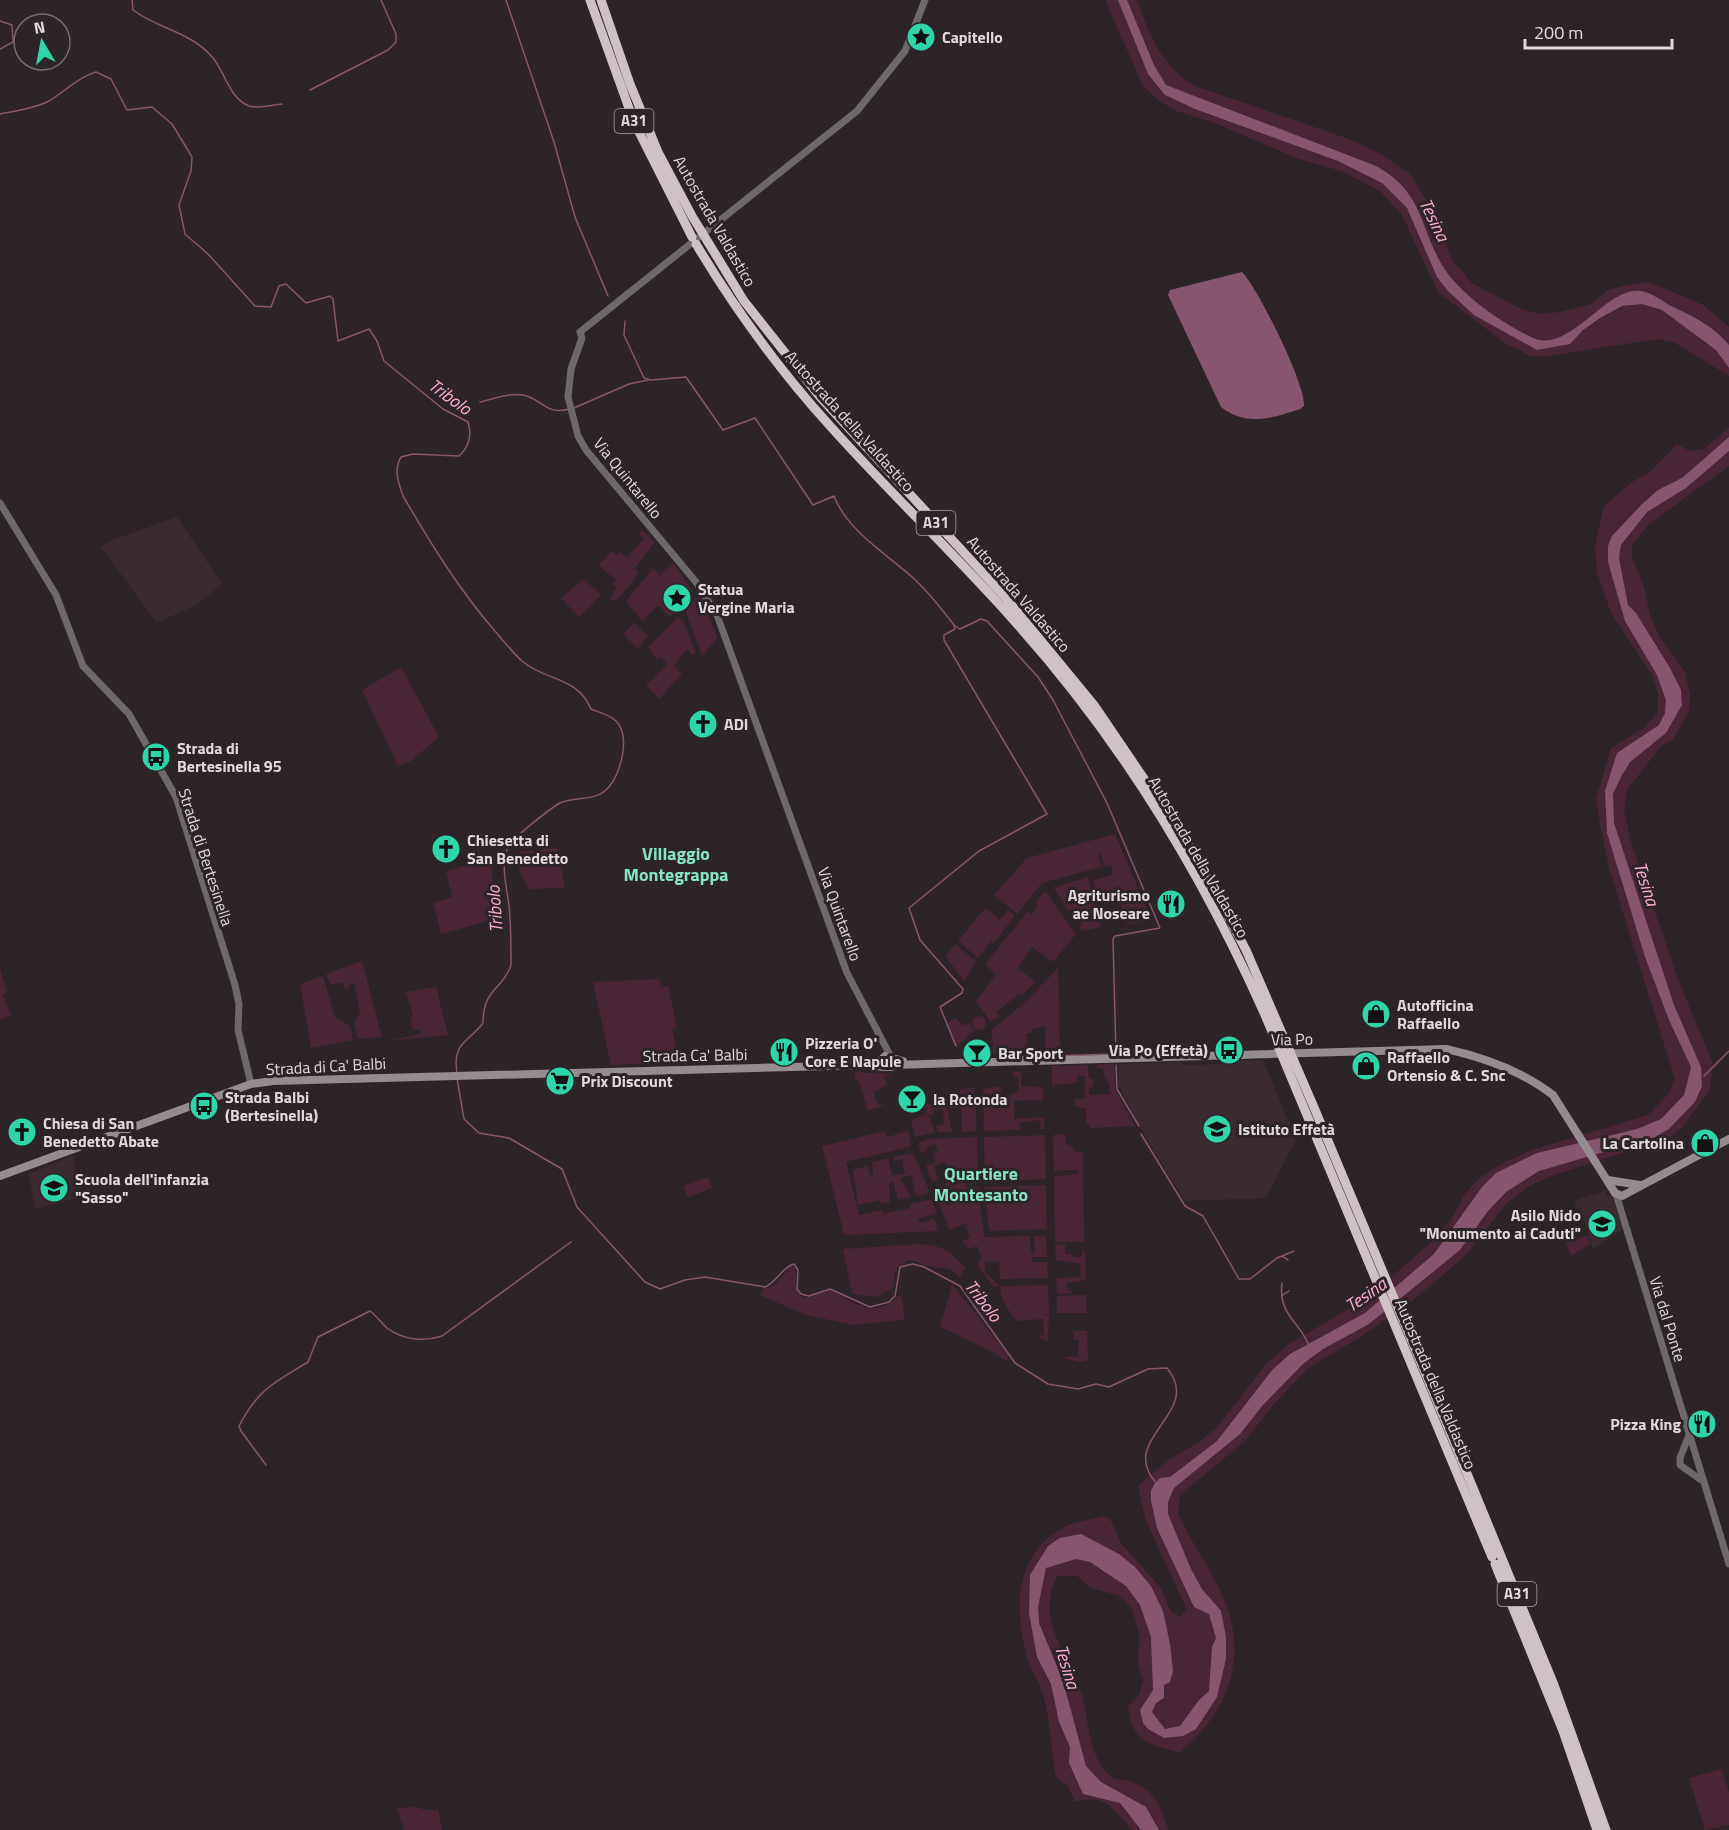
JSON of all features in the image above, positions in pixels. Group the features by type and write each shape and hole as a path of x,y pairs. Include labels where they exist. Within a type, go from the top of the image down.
{"highway":[{"name":"Autostrada della Valdastico","path":"590,0 634,122 694,240 740,313 789,379 856,455 1018,624 1103,731 1156,808 1197,877 1281,1041 1292,1058 1404,1348 1555,1709 1597,1830"},
{"name":"Autostrada Valdastico","path":"600,0 630,84 658,152 697,225 744,301 820,397 1005,597 1094,705 1193,851 1246,950 1281,1041"},
{"name":"Autostrada della Valdastico","path":"1281,1041 1294,1084 1420,1361 1554,1685 1606,1830"}],"main road":[{"name":"Via Po","path":"887,1061 920,1064 1434,1048 1464,1053 1546,1089 1562,1105 1615,1192"},
{"name":"Strada Ca' Balbi","path":"526,1072 864,1065 887,1061"},
{"name":"Strada di Ca' Balbi","path":"0,1176 251,1084 296,1078 526,1072"},
{"path":"1622,1182 1615,1184 1615,1192 1627,1194 1729,1139"},
{"path":"1606,1178 1641,1185"},
{"path":"1622,1182 1629,1189 1627,1194"}],"street":[{"name":"Via Quintarello","path":"887,1061 883,1042 847,973 717,615 696,582 586,450 571,412 570,375 582,338 580,332 857,111 905,51 925,0"},
{"name":"Strada di Bertesinella","path":"0,503 56,595 83,666 129,714 176,797 235,985 238,1030 251,1084"},
{"name":"Via dal Ponte","path":"1615,1192 1729,1564"},
{"path":"1622,1212 1627,1194"},
{"path":"1689,1434 1680,1465 1704,1482"},
{"path":"1682,1454 1689,1452 1697,1459 1696,1467 1689,1471"}],"shaded area":[{"path":"1105,0 1137,0 1158,49 1173,68 1195,86 1349,139 1381,154 1410,174 1428,203 1453,261 1472,283 1521,309 1539,314 1560,312 1591,304 1608,290 1649,282 1703,305 1729,327 1729,376 1675,343 1658,339 1548,356 1531,356 1506,344 1438,292 1402,215 1380,191 1341,171 1296,158 1215,123 1176,111 1158,100 1143,86"},
{"name":"Tesina","path":"1118,0 1127,0 1154,65 1166,85 1376,166 1391,176 1411,198 1434,250 1450,276 1470,297 1509,325 1533,338 1547,340 1561,337 1615,298 1628,292 1641,291 1696,318 1717,332 1729,345 1729,368 1716,350 1662,310 1642,304 1622,306 1600,318 1583,330 1570,344 1537,350 1474,315 1447,290 1437,277 1407,208 1382,183 1338,161 1195,109 1165,95 1148,74"},
{"path":"1242,272 1259,297 1280,337 1303,395 1304,406 1300,409 1270,418 1250,419 1230,413 1221,407 1168,295 1170,290"},
{"path":"1729,427 1729,466 1649,524 1632,545 1632,557 1644,587 1650,615 1659,636 1685,672 1690,695 1689,711 1673,740 1662,745 1627,790 1624,810 1630,839 1678,979 1713,1064 1710,1089 1682,1128 1669,1138 1551,1176 1526,1188 1506,1204 1466,1255 1417,1297 1362,1336 1308,1368 1274,1404 1245,1441 1180,1495 1178,1513 1224,1598 1233,1628 1234,1649 1233,1669 1220,1706 1209,1723 1179,1753 1144,1741 1134,1729 1131,1720 1128,1707 1139,1695 1143,1680 1138,1666 1139,1634 1132,1608 1118,1595 1093,1589 1077,1576 1057,1576 1049,1606 1052,1626 1080,1689 1095,1753 1109,1775 1135,1783 1153,1796 1161,1809 1168,1830 1133,1830 1115,1811 1102,1802 1086,1800 1075,1802 1068,1786 1058,1780 1055,1773 1046,1707 1039,1683 1030,1666 1021,1627 1021,1589 1034,1554 1047,1539 1067,1526 1103,1516 1110,1519 1121,1543 1160,1587 1172,1613 1180,1617 1187,1610 1146,1521 1138,1486 1169,1459 1198,1443 1217,1427 1267,1363 1289,1344 1370,1296 1437,1237 1451,1220 1464,1195 1479,1178 1505,1162 1535,1149 1648,1115 1669,1093 1675,1079 1609,868 1596,799 1611,748 1645,727 1658,712 1658,694 1652,675 1611,613 1597,572 1595,547 1604,506 1632,482 1651,471 1677,444 1690,451 1704,449"},
{"name":"Tesina","path":"1729,437 1729,451 1686,488 1647,512 1621,545 1619,558 1628,605 1636,613 1670,668 1681,690 1682,705 1666,733 1630,762 1621,777 1613,794 1614,823 1674,1005 1701,1067 1702,1086 1695,1102 1669,1129 1655,1137 1539,1171 1506,1192 1488,1211 1460,1250 1369,1324 1323,1349 1304,1363 1263,1405 1240,1434 1174,1488 1168,1502 1168,1514 1191,1569 1202,1589 1221,1611 1226,1637 1226,1659 1217,1697 1196,1729 1183,1736 1164,1738 1148,1729 1143,1723 1140,1710 1153,1690 1151,1637 1140,1605 1126,1586 1090,1562 1076,1559 1046,1568 1038,1607 1039,1623 1063,1681 1086,1766 1101,1782 1146,1807 1159,1830 1141,1830 1120,1803 1083,1794 1069,1763 1070,1747 1059,1722 1051,1684 1037,1657 1029,1613 1030,1575 1048,1546 1060,1538 1081,1534 1119,1554 1135,1567 1151,1586 1163,1611 1173,1671 1170,1682 1164,1685 1164,1698 1156,1703 1152,1712 1165,1729 1180,1726 1199,1700 1209,1691 1212,1647 1216,1638 1209,1614 1194,1607 1157,1528 1151,1501 1151,1491 1155,1483 1160,1478 1170,1477 1217,1441 1273,1369 1290,1354 1365,1313 1434,1254 1482,1187 1496,1173 1537,1153 1637,1129 1661,1119 1684,1095 1691,1067 1669,1020 1645,957 1607,833 1605,791 1617,753 1659,725 1665,713 1666,700 1657,675 1625,621 1608,562 1608,546 1612,536 1642,504 1658,490 1682,478"},
{"path":"177,517 222,584 196,605 157,623 101,547 112,540"},
{"path":"642,530 655,542 635,568 639,573 616,602 610,598 617,588 613,584 616,580 598,565 612,551 617,555 621,552 627,557 644,539 638,533"},
{"path":"673,563 693,591 670,617 658,605 642,621 626,601 653,568 663,578 661,573"},
{"path":"584,579 601,595 579,617 561,598"},
{"path":"696,597 700,598 718,637 702,656 686,612"},
{"path":"678,617 684,622 695,652 693,655 687,649 674,666 682,674 659,699 646,685 668,664 661,657 657,660 648,647"},
{"path":"634,623 648,636 638,649 623,634"},
{"path":"401,667 439,737 411,761 398,766 362,690"},
{"path":"1115,834 1152,921 1126,924 1119,897 1098,902 1093,880 1113,875 1111,865 1104,867 1101,853 1098,854 1101,867 1042,883 1017,914 994,895 1027,858"},
{"path":"557,848 565,888 529,889 519,871 518,852"},
{"path":"491,859 495,919 441,934 433,903 452,897 446,871"},
{"path":"1088,877 1101,927 1082,931 1079,927 1082,925 1073,910 1068,911 1054,888"},
{"path":"1045,891 1076,934 1053,962 1032,947 1018,968 1036,982 1022,995 1019,994 996,1012 999,1016 991,1022 976,1001 996,975 985,964 1028,911 1031,914 1038,906 1035,903"},
{"path":"1179,901 1184,915 1170,920 1166,910 1177,906"},
{"path":"985,908 1000,920 1008,910 1015,916 994,943 991,941 978,958 958,941"},
{"path":"955,944 976,961 964,981 945,956"},
{"path":"362,961 382,1037 358,1039 354,1024 360,1013 354,983 348,984 349,988 345,989 343,982 330,985 326,974"},
{"path":"0,968 7,992 3,995 11,1015 0,1020"},
{"path":"1058,968 1060,1052 1046,1052 1045,1026 1032,1029 1032,1033 1027,1033 1026,1054 993,1054 992,1029 1022,1005"},
{"path":"323,976 335,1017 350,1026 353,1040 311,1048 300,984"},
{"path":"659,979 661,987 668,986 677,1028 672,1029 678,1053 683,1055 684,1062 611,1065 593,982"},
{"path":"436,987 448,1035 387,1041 421,1034 419,1029 413,1030 410,1019 413,1015 406,992"},
{"path":"979,1016 984,1018 986,1023 984,1028 979,1030 974,1028 972,1023 974,1018"},
{"path":"956,1018 962,1026 969,1023 974,1031 957,1046 947,1023"},
{"name":"Istituto Effetà","path":"1238,1060 1263,1060 1296,1139 1266,1198 1185,1201 1143,1132 1119,1086 1119,1064 1182,1062 1182,1065 1237,1064"},
{"path":"1114,1064 1115,1089 1135,1126 1090,1128 1089,1124 1086,1124 1086,1109 1075,1106 1075,1099 1085,1099 1085,1076 1077,1076 1077,1083 1052,1085 1052,1066 1088,1065 1089,1078 1093,1079 1093,1087 1089,1087 1089,1095 1110,1094 1109,1083 1102,1068 1097,1068 1096,1065"},
{"path":"855,1072 890,1074 896,1090 889,1075 884,1077 887,1085 874,1092 878,1105 887,1104 868,1111 859,1082 855,1079"},
{"path":"1013,1072 1021,1072 1021,1086 1043,1087 1043,1100 1014,1101 1014,1119 1044,1117 1044,1129 1037,1129 1041,1128 1040,1120 1019,1123 1021,1130 984,1131 983,1089 1001,1086 1002,1101 1006,1101 1006,1096 1019,1091 1018,1077 1013,1077"},
{"path":"974,1086 977,1131 962,1132 961,1104 957,1103 956,1093 960,1092 960,1089 974,1088"},
{"path":"923,1104 946,1104 952,1132 938,1132 936,1126 944,1124 943,1109 933,1110 934,1115 928,1115 935,1132 915,1137 911,1120 927,1114"},
{"path":"885,1131 887,1137 908,1131 911,1144 909,1147 846,1162 859,1215 882,1210 884,1214 910,1208 910,1204 931,1199 937,1213 918,1219 920,1223 934,1218 938,1231 844,1235 822,1146"},
{"path":"1065,1134 1066,1144 1076,1152 1083,1152 1084,1242 1055,1242 1054,1176 1079,1174 1078,1170 1054,1171 1053,1135"},
{"path":"1045,1135 1046,1179 985,1181 984,1137"},
{"path":"977,1137 978,1181 965,1181 965,1187 978,1187 984,1237 1030,1236 1031,1252 1035,1252 1034,1236 1046,1235 1047,1257 1032,1257 1031,1262 1047,1262 1048,1278 1000,1279 999,1261 985,1262 985,1273 1000,1286 993,1286 977,1264 982,1259 977,1246 969,1249 962,1241 970,1238 965,1224 949,1230 939,1203 945,1200 947,1206 957,1202 954,1194 950,1196 945,1182 952,1180 945,1162 934,1166 938,1180 932,1182 926,1166 936,1162 933,1153 938,1151 935,1143 926,1147 927,1150 921,1154 918,1143 928,1139"},
{"path":"913,1153 929,1190 927,1194 916,1196 911,1175 899,1178 912,1197 898,1200 893,1181 889,1183 890,1202 881,1204 880,1200 858,1205 853,1170 868,1166 871,1177 873,1177 872,1162 888,1158 892,1175 905,1174 902,1159 894,1161 893,1157"},
{"name":"Scuola dell'infanzia \"Sasso\"","path":"74,1155 77,1198 35,1209 29,1174"},
{"path":"708,1177 712,1188 688,1197 683,1186"},
{"path":"1046,1185 1047,1229 989,1231 985,1187"},
{"name":"Asilo Nido \"Monumento ai Caduti\"","path":"1605,1191 1608,1197 1612,1196 1623,1229 1593,1249 1580,1207 1577,1208 1574,1201"},
{"path":"1587,1235 1591,1244 1571,1256 1566,1243"},
{"path":"919,1244 940,1248 955,1257 965,1268 960,1278 949,1269 912,1260 905,1262 895,1270 894,1287 878,1297 852,1294 843,1249"},
{"path":"1065,1244 1065,1254 1072,1254 1073,1257 1082,1257 1082,1251 1085,1250 1086,1280 1067,1283 1067,1290 1072,1293 1057,1294 1056,1278 1081,1277 1080,1264 1056,1260 1055,1245"},
{"path":"791,1266 796,1268 795,1287 801,1297 807,1298 829,1290 858,1304 874,1308 892,1302 901,1294 905,1320 852,1325 803,1314 760,1295 764,1289 776,1284"},
{"path":"952,1284 1008,1355 1007,1362 989,1350 940,1327"},
{"path":"1048,1285 1049,1314 1043,1315 1049,1315 1048,1342 1036,1335 1044,1335 1043,1319 1017,1321 1003,1300 1000,1286"},
{"path":"1086,1295 1087,1313 1057,1313 1057,1296"},
{"path":"1074,1331 1087,1331 1088,1360 1078,1362 1061,1357 1078,1357 1079,1340 1074,1340"},
{"path":"1722,1769 1729,1793 1729,1825 1705,1830 1689,1778"},
{"path":"414,1807 438,1810 442,1830 404,1830 397,1808"}],"waterway":[{"path":"132,0 133,10 185,36 205,49 217,64 232,91 242,102 257,107 282,104"},
{"path":"310,90 388,50 396,42 396,34 381,0"},
{"path":"506,0 554,142 575,217 608,296"},
{"name":"Tribolo","path":"0,21 12,25 13,42 0,49"},
{"name":"Tribolo","path":"0,114 47,102 82,78 96,72 111,79 127,110 152,107 172,124 192,157 191,171 179,205 185,234 208,254 255,306 271,307 279,286 286,284 306,303 330,296 333,299 338,341 369,329 377,341 384,361 443,409 468,422 469,440 459,456 413,454 401,457 397,472 403,496 457,582 515,654 532,668 570,685 585,698 591,709 611,717 620,728 623,736 620,765 607,789 596,796 560,803 523,831 508,847 504,869 510,913 511,965 508,973 486,1003 483,1023 459,1049 456,1063 457,1073"},
{"path":"625,321 624,335 644,378 651,380 686,377 723,430 755,418 813,505 834,496 848,520 857,530 917,581 954,625 960,629 981,619 987,621 1038,677 1053,700 1107,803 1160,928 1115,936 1113,939 1116,1054 1050,1056"},
{"path":"574,408 629,384 648,380"},
{"path":"480,402 516,394 527,396 551,409 570,409"},
{"path":"954,626 955,629 944,635 944,640 1047,814 979,851 909,908 920,940 963,989 962,993 940,1007 956,1046"},
{"path":"1704,1076 1729,1051"},
{"path":"1005,1057 1037,1056"},
{"path":"1116,1065 1117,1089 1139,1126"},
{"name":"Tribolo","path":"457,1078 464,1119 479,1133 509,1138 562,1169 577,1207 645,1282 660,1289 685,1280 705,1277 765,1287 786,1268 794,1264 798,1270 797,1289 801,1294 809,1296 830,1289 870,1307 889,1302 895,1296 900,1267 913,1264 924,1267 960,1286 1015,1363 1048,1384 1078,1389 1096,1384 1109,1387 1148,1369 1167,1368 1176,1384 1176,1399 1146,1453 1147,1468 1157,1484"},
{"path":"1141,1134 1185,1206 1203,1216 1239,1279 1250,1279 1282,1256 1288,1260"},
{"path":"266,1465 239,1426 260,1395 277,1381 308,1362 318,1337 370,1311 387,1328 400,1335 421,1339 442,1336 571,1242"},
{"path":"1282,1256 1294,1251"},
{"path":"1282,1283 1283,1303 1309,1346"},
{"path":"1283,1295 1289,1291"}],"place":[{"name":"Capitello","path":"921,37"},
{"name":"Statua Vergine Maria","path":"677,598"},
{"name":"ADI","path":"703,724"},
{"name":"Strada di Bertesinella 95","path":"156,757"},
{"name":"Chiesetta di San Benedetto","path":"446,849"},
{"name":"Agriturismo ae Noseare","path":"1171,904"},
{"name":"Autofficina Raffaello","path":"1376,1014"},
{"name":"Via Po (Effetà)","path":"1229,1050"},
{"name":"Pizzeria O' Core E Napule","path":"784,1052"},
{"name":"Bar Sport","path":"977,1053"},
{"name":"Raffaello Ortensio & C. Snc","path":"1366,1066"},
{"name":"Prix Discount","path":"560,1081"},
{"name":"la Rotonda","path":"912,1099"},
{"name":"Strada Balbi (Bertesinella)","path":"204,1106"},
{"name":"Istituto Effetà","path":"1217,1129"},
{"name":"Chiesa di San Benedetto Abate","path":"22,1132"},
{"name":"La Cartolina","path":"1705,1143"},
{"name":"Scuola dell'infanzia \"Sasso\"","path":"54,1188"},
{"name":"Asilo Nido \"Monumento ai Caduti\"","path":"1602,1224"},
{"name":"Pizza King","path":"1702,1424"}],"district":[{"name":"Villaggio Montegrappa","path":"676,864"},
{"name":"Quartiere Montesanto","path":"981,1184"}]}
